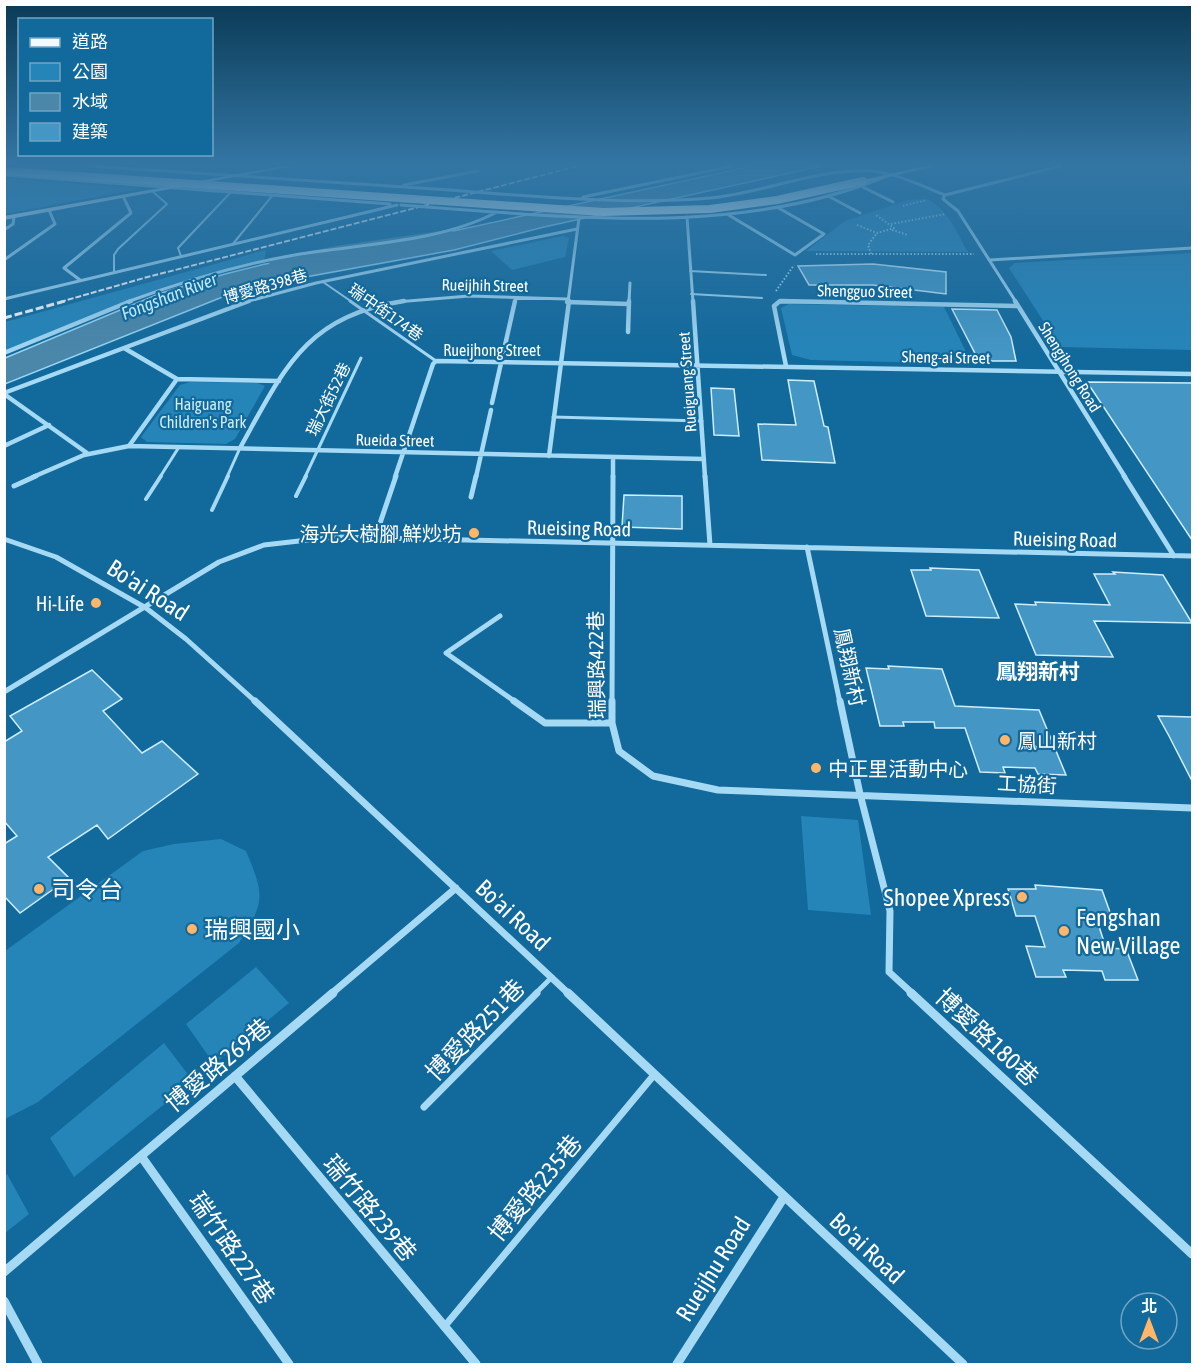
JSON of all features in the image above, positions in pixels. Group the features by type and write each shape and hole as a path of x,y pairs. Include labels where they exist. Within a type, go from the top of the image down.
{"street":[{"path":"4,260 47,230"},
{"path":"80,280 64,268 110,230"},
{"path":"4,299 295,230"},
{"path":"4,353 143,295 228,269 260,261 404,239 441,230"},
{"name":"博愛路398巷","path":"4,393 248,301 323,282 573,230"},
{"path":"549,456 577,230"},
{"name":"Rueiguang Street","path":"688,230 691,294 699,364 710,545"},
{"path":"753,230 795,255 824,234 817,230"},
{"name":"Shengjhong Road","path":"970,230 1174,556"},
{"path":"990,261 1192,248"},
{"path":"628,332 630,283"},
{"name":"Rueijhih Street","path":"240,448 285,369 311,339 337,321 427,297 459,295 629,304"},
{"path":"492,403 516,298"},
{"name":"Shengguo Street","path":"786,366 774,306 780,301 1017,306"},
{"path":"124,348 177,380 279,381"},
{"name":"Rueijhong Street","path":"375,538 436,361 699,364"},
{"name":"Sheng-ai Street","path":"699,364 1192,374"},
{"path":"129,446 177,380"},
{"path":"4,393 87,453"},
{"path":"471,497 491,410"},
{"path":"4,446 48,425"},
{"name":"Rueida Street","path":"14,486 87,453 104,448 129,446 704,459"},
{"name":"瑞興路422巷","path":"613,457 612,723 619,751 653,776 718,790 860,794"},
{"name":"Rueising Road","path":"4,692 219,562 264,545 334,537 1192,556"},
{"name":"Bo'ai Road","path":"4,539 56,557 146,608 195,646 552,977 963,1365"},
{"name":"鳳翔新村","path":"807,547 860,794"},
{"path":"500,616 446,653 545,723 612,723"},
{"name":"工協街","path":"860,794 1192,808"},
{"name":"博愛路180巷","path":"860,794 890,911 889,972 1192,1254"},
{"name":"博愛路269巷","path":"4,1272 456,888"},
{"name":"瑞竹路239巷","path":"235,1076 476,1365"},
{"name":"瑞竹路227巷","path":"141,1156 289,1365"},
{"name":"Rueijhu Road","path":"677,1365 784,1197"},
{"path":"4,1301 38,1365"}],"lane":[{"path":"114,272 114,255 139,230"},
{"path":"181,256 178,248 195,230"},
{"path":"232,245 244,230"},
{"path":"690,271 766,275"},
{"name":"瑞中街174巷","path":"323,282 436,361"},
{"path":"691,294 762,298"},
{"name":"瑞大街52巷","path":"296,496 361,358"},
{"path":"553,417 702,421"},
{"path":"146,499 179,447"},
{"path":"212,510 240,448"},
{"name":"博愛路251巷","path":"424,1107 552,977"},
{"name":"博愛路235巷","path":"444,1327 655,1074"}],"path":[{"path":"870,230 877,233 892,230 908,235"},
{"path":"871,254 868,245 877,233"},
{"path":"811,254 978,254"},
{"path":"773,296 790,268 797,264"}],"green space":[{"path":"833,230 956,230 968,252 806,251"},
{"path":"563,236 569,238 565,257 512,270 491,251"},
{"path":"266,250 264,261 145,296 5,351 5,322"},
{"path":"1192,253 1192,350 1060,347 1009,268 1015,263"},
{"path":"789,304 944,307 972,364 811,360 792,355 781,308"},
{"name":"Haiguang Children's Park","path":"190,382 257,383 265,386 235,439 226,444 147,442 141,437 180,385"},
{"path":"801,816 858,820 871,915 808,910"},
{"path":"221,839 246,851 259,889 258,908 239,943 38,1102 5,1119 5,951 143,851 174,844"},
{"path":"256,967 289,1003 214,1064 186,1024"},
{"path":"164,1043 193,1081 74,1177 50,1138"},
{"path":"7,1174 29,1214 5,1233 4,1176"}],"water":[{"path":"458,230 533,230 454,250 245,288 5,384 5,358 161,293 265,264 370,249"}],"building":[{"path":"873,264 946,272 946,294 873,285 809,285 798,266"},
{"path":"952,309 997,310 1011,337 1016,361 979,361"},
{"path":"788,380 814,381 824,426 828,427 835,463 762,460 758,424 796,425"},
{"path":"1087,382 1192,383 1192,540"},
{"path":"711,388 734,389 739,436 714,435"},
{"path":"624,495 682,496 682,529 622,527"},
{"path":"930,568 979,570 999,618 926,616 911,570 931,570"},
{"path":"1113,572 1163,575 1192,623 1094,621 1113,657 1036,655 1015,604 1036,605 1035,602 1110,605 1094,574 1115,574"},
{"path":"888,666 942,669 955,706 1039,710 1066,775 1038,774 1035,768 1003,767 1005,773 980,772 965,728 935,728 934,722 903,722 904,726 880,726 866,668 889,669"},
{"path":"92,670 122,699 103,711 142,753 162,741 198,774 108,839 97,825 48,857 69,878 20,913 4,896 4,844 17,836 4,821 4,742 22,731 10,716"},
{"path":"1158,716 1192,717 1192,781 1169,736"},
{"name":"Fengshan New Village","path":"1035,885 1102,890 1111,915 1095,914 1106,948 1126,949 1138,980 1105,980 1102,971 1063,970 1066,977 1036,977 1026,946 1045,947 1035,916 1016,916 1008,889 1036,889"}],"waterway":[{"name":"Fongshan River","path":"279,263 336,252 447,236"}],"railway":[{"path":"60,302 330,230"},
{"path":"4,318 65,301"}],"place":[{"name":"海光大樹腳 鮮炒坊","path":"474,533"},
{"name":"Hi-Life","path":"96,603"},
{"name":"鳳山新村","path":"1005,740"},
{"name":"中正里活動中心","path":"816,768"},
{"name":"司令台","path":"39,889"},
{"name":"Shopee Xpress","path":"1022,897"},
{"name":"瑞興國小","path":"192,929"},
{"name":"Fengshan New Village","path":"1064,931"}],"district":[{"name":"鳳翔新村","path":"1038,671"}]}
